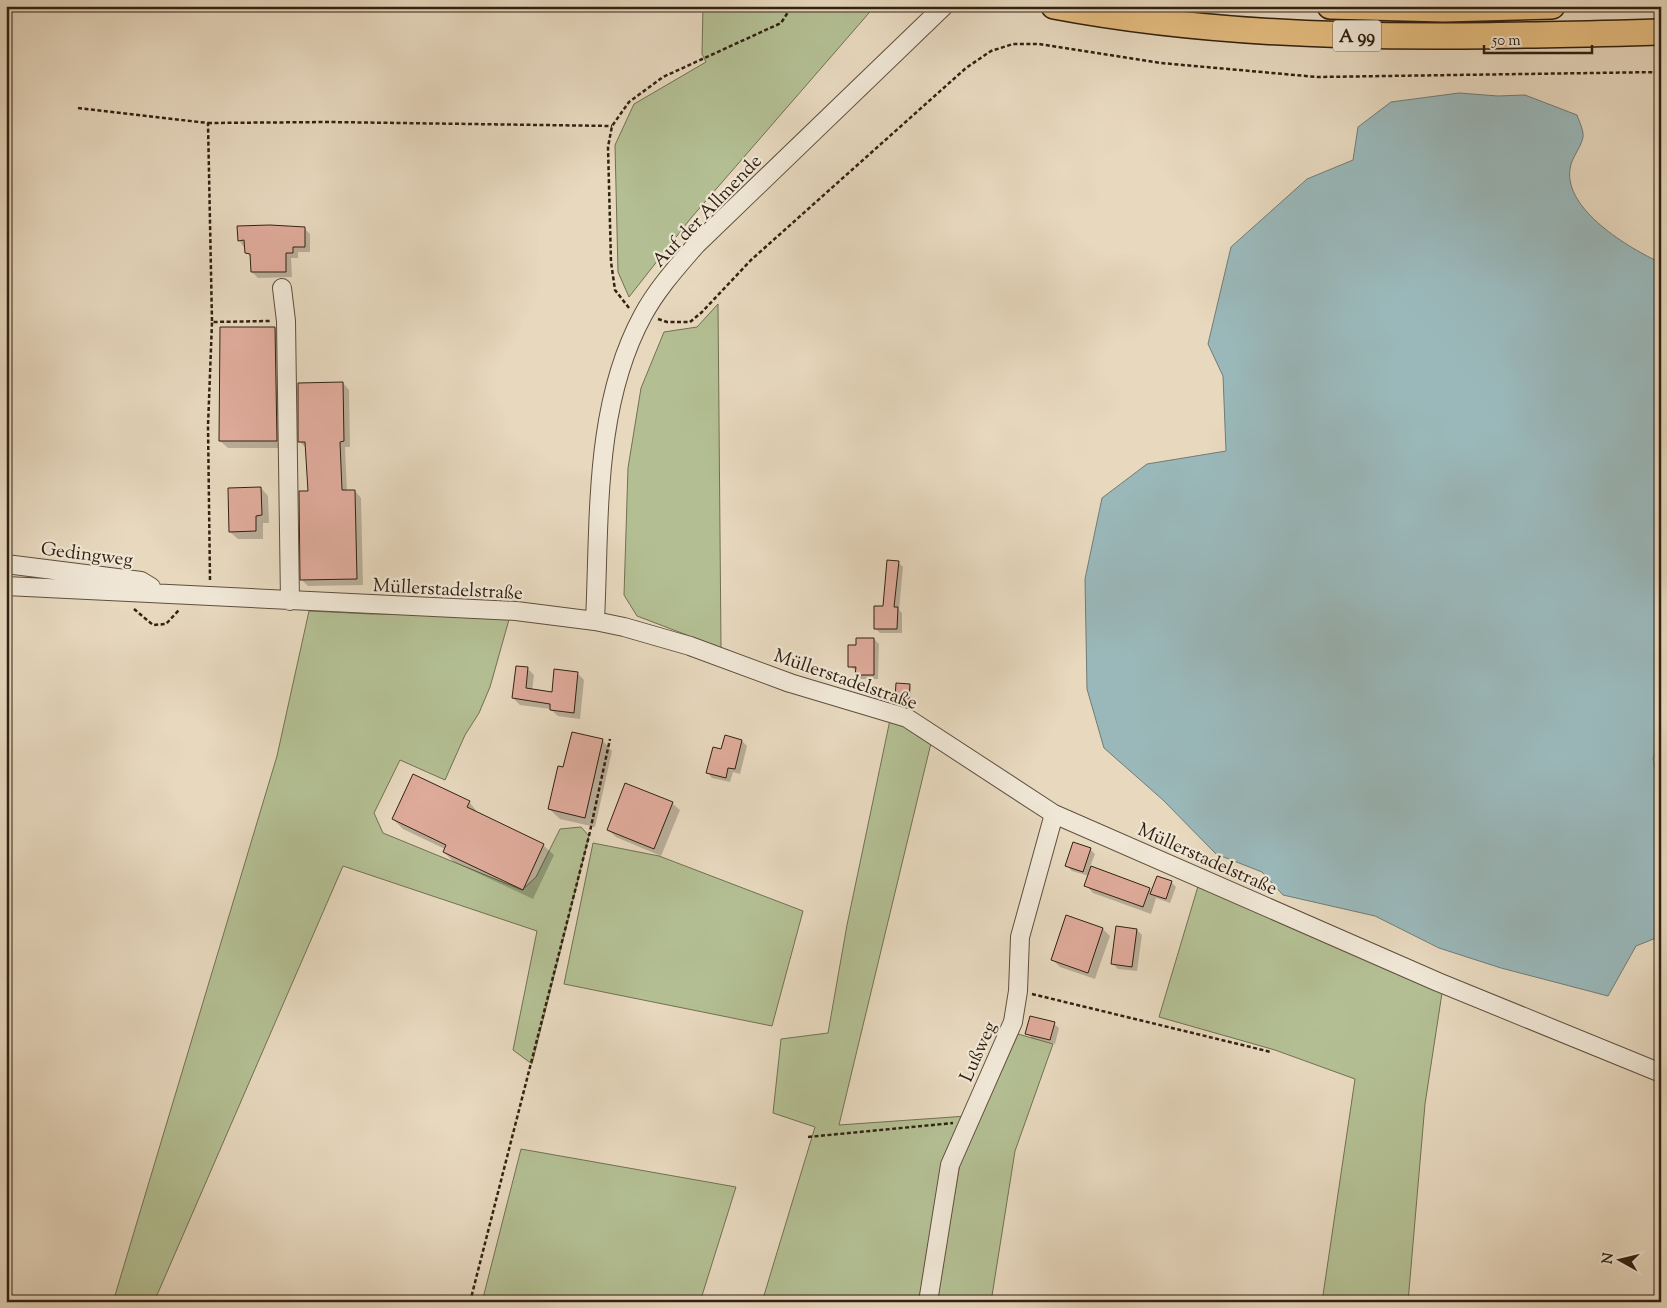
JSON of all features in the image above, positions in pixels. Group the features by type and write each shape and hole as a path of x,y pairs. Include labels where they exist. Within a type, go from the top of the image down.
{"highway":[{"name":"A 99","path":"1054,6 1124,19 1322,36 1447,37 1661,32"},
{"name":"A 99","path":"1330,6 1444,9 1552,6"}],"street":[{"name":"Auf der Allmende","path":"595,621 604,457 610,407 624,358 643,315 663,284 696,245 944,6"},
{"path":"282,288 286,321 290,601"},
{"name":"Gedingweg","path":"6,564 141,581 160,593"},
{"name":"Müllerstadelstraße","path":"6,586 516,612 595,621 690,646 790,683 907,718 1054,814 1438,982 1661,1073"},
{"name":"Lußweg","path":"928,1302 950,1165 1013,1022 1018,991 1020,937 1054,814"}],"path":[{"path":"792,6 781,23 663,77 629,102 612,126 608,147 611,262 616,290 629,308 643,315 668,322 690,322 752,260 966,68 991,51 1013,44 1038,44 1161,63 1317,77 1661,72"},
{"path":"78,108 208,123 329,122 612,126"},
{"path":"208,123 212,322 208,426 210,596"},
{"path":"212,322 286,321"},
{"path":"122,592 136,612 153,625 166,624 179,612 183,594"},
{"path":"470,1302 589,836 610,739"},
{"path":"1018,991 1271,1052"},
{"path":"808,1137 969,1121"}],"green space":[{"path":"703,6 875,6 691,218 629,297 618,272 615,145 634,104 706,62 702,54"},
{"path":"718,304 721,648 637,616 624,595 628,468 641,388 664,332 697,327"},
{"path":"309,611 510,616 490,687 479,713 465,735 445,780 400,760 374,813 383,833 522,890 536,877 560,829 581,827 589,836 532,1064 513,1050 537,931 343,866 154,1302 113,1302 277,756"},
{"path":"891,715 932,739 839,1125 967,1116 923,1302 762,1302 815,1127 773,1113 781,1039 828,1033 847,925"},
{"path":"593,843 659,856 803,911 772,1026 564,984"},
{"path":"1199,883 1442,993 1425,1104 1408,1302 1322,1302 1355,1079 1275,1050 1159,1017"},
{"path":"1018,1034 1053,1044 1015,1151 991,1302 936,1302 963,1146"},
{"path":"521,1149 736,1187 700,1302 482,1302"}],"water":[{"path":"1459,93 1498,96 1525,95 1577,115 1583,137 1570,169 1571,184 1577,199 1601,226 1632,248 1661,263 1661,743 1653,758 1658,779 1661,780 1661,936 1636,946 1608,996 1501,968 1439,948 1375,916 1283,895 1262,872 1216,854 1163,800 1104,748 1087,689 1085,579 1102,498 1147,464 1226,451 1223,376 1208,344 1231,247 1307,179 1353,160 1358,127 1391,102"}],"building":[{"path":"237,226 305,227 305,247 293,247 293,253 286,253 286,272 251,272 250,254 245,253 244,240 238,241"},
{"path":"220,327 275,327 277,441 219,441"},
{"path":"343,382 344,441 340,442 342,490 355,490 357,579 300,580 299,491 308,491 305,442 298,442 298,383"},
{"path":"261,487 262,515 256,516 256,531 229,532 228,488"},
{"path":"887,560 899,561 894,607 898,607 897,629 874,629 874,606 883,606"},
{"path":"856,638 874,638 874,675 855,675 856,667 848,667 848,645 856,645"},
{"path":"516,666 528,667 526,688 552,692 554,669 578,672 574,713 550,710 550,704 512,698"},
{"path":"896,683 910,684 909,699 895,698"},
{"path":"572,732 603,739 585,818 548,809 558,766 563,767"},
{"path":"725,735 742,740 735,769 728,768 726,778 706,773 713,747 721,749"},
{"path":"413,774 470,801 467,807 544,844 523,890 443,852 446,845 392,819"},
{"path":"625,783 673,802 654,849 607,830"},
{"path":"1073,842 1091,848 1083,872 1065,866"},
{"path":"1091,866 1150,888 1143,907 1084,886"},
{"path":"1157,876 1172,881 1166,899 1150,894"},
{"path":"1066,915 1103,928 1088,973 1051,960"},
{"path":"1116,926 1137,929 1132,967 1111,964"},
{"path":"1030,1016 1055,1022 1050,1040 1025,1034"}]}
